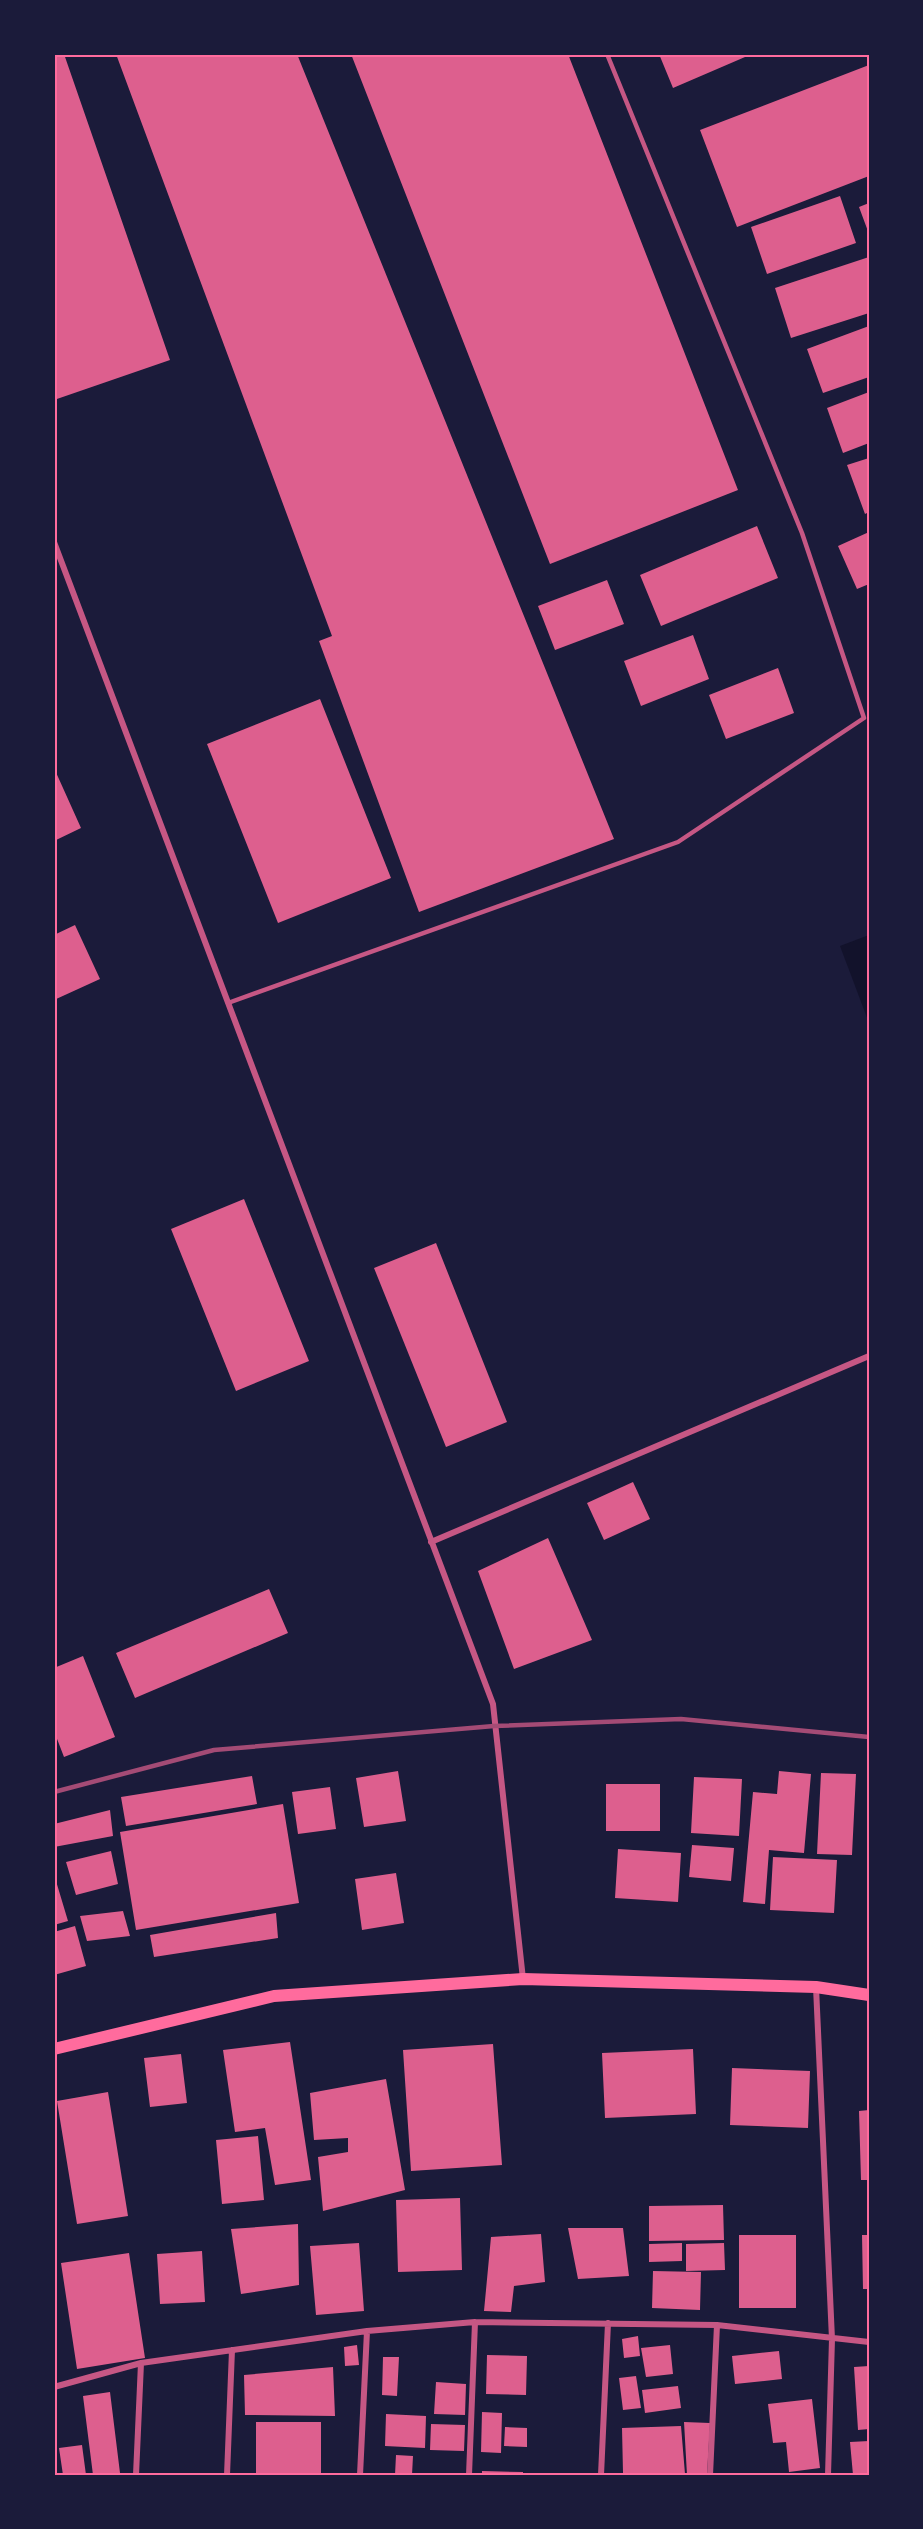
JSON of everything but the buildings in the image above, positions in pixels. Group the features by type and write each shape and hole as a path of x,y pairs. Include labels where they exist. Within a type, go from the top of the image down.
{"main road":[{"path":"54,2049 274,1996 523,1979 816,1988 869,1995"}],"street":[{"path":"54,542 493,1704 523,1979"},
{"path":"431,1542 869,1356"},
{"path":"816,1988 832,2338 828,2475"},
{"path":"54,2387 141,2363 367,2331 475,2322 717,2325 869,2342"},
{"path":"469,2475 475,2322"},
{"path":"601,2475 608,2323"},
{"path":"710,2475 717,2325"},
{"path":"360,2475 367,2331"},
{"path":"228,2475 232,2350"},
{"path":"136,2475 141,2363"}],"lane":[{"path":"228,1003 678,842 864,718 802,533 607,54"}],"shaded area":[{"path":"869,935 869,1023 840,946"}],"railway":[{"path":"54,1792 214,1750 494,1726 681,1719 869,1737"}]}
